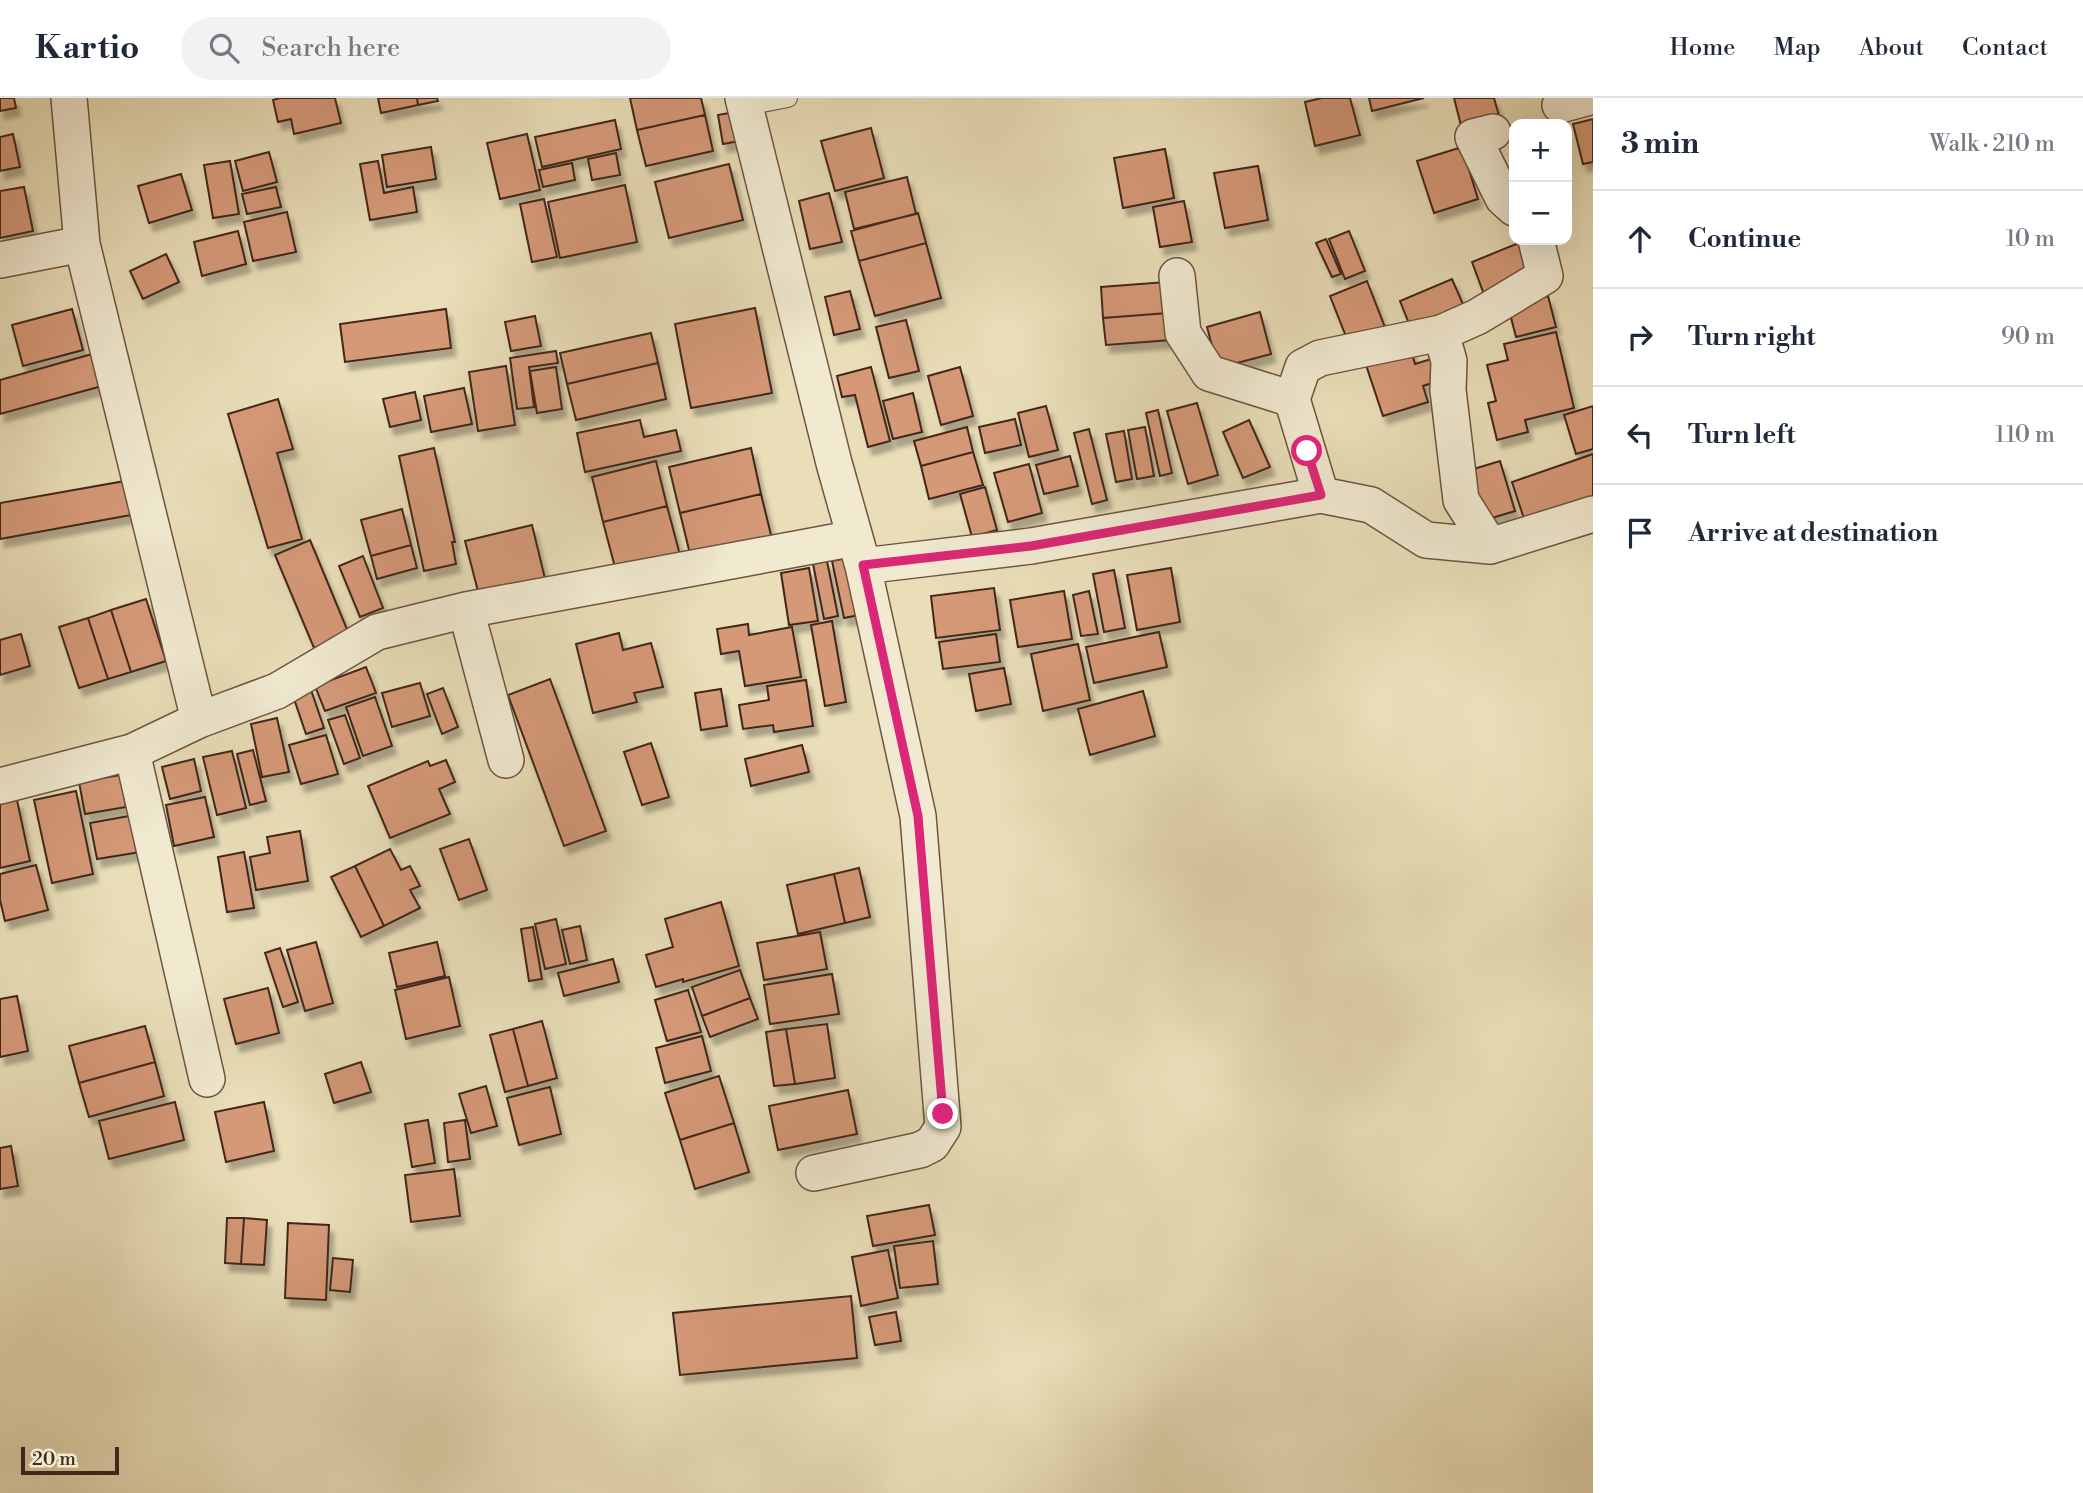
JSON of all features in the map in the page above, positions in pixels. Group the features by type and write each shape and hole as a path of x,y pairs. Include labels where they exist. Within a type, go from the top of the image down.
{"street":[{"path":"78,100 82,244 199,720"},
{"path":"745,102 859,552 918,816 943,1127 940,1137 920,1150 814,1173"},
{"path":"1493,132 1474,137 1503,198 1509,203"},
{"path":"0,260 82,244"},
{"path":"1321,495 1292,399 1303,367 1320,358 1441,333 1477,317 1545,276 1537,245"},
{"path":"1177,276 1183,333 1209,373 1292,399"},
{"path":"1441,333 1449,361 1452,441 1461,500 1490,546"},
{"path":"0,786 132,752 199,720 278,691 377,632 466,610 859,552 1031,546 1321,495 1371,505 1426,540 1490,546 1593,514"},
{"path":"466,610 506,760"},
{"path":"132,752 207,1079"}],"lane":[{"path":"745,102 788,98"}],"building":[{"path":"0,98 14,98 16,108 0,111"},
{"path":"335,98 341,123 294,134 291,119 278,122 273,100"},
{"path":"378,98 417,98 418,105 381,113"},
{"path":"417,98 437,98 438,101 418,105"},
{"path":"630,98 701,98 705,115 637,130"},
{"path":"1322,98 1350,98 1360,135 1315,146 1305,102"},
{"path":"1369,98 1424,98 1372,111"},
{"path":"1454,98 1494,98 1501,123 1463,133"},
{"path":"740,111 745,140 723,144 718,115"},
{"path":"705,115 713,151 646,166 637,130"},
{"path":"1593,119 1593,162 1583,164 1573,124"},
{"path":"615,120 621,149 542,167 535,137"},
{"path":"871,128 884,178 835,191 821,141"},
{"path":"13,134 20,167 0,171 0,137"},
{"path":"527,134 540,190 500,199 487,143"},
{"path":"431,147 436,179 387,187 382,155"},
{"path":"1462,147 1478,199 1434,213 1417,161"},
{"path":"1165,149 1174,198 1123,208 1114,158"},
{"path":"269,152 277,182 243,191 235,161"},
{"path":"616,153 620,175 592,180 588,159"},
{"path":"230,161 239,214 213,218 204,165"},
{"path":"378,161 384,193 413,187 417,212 370,220 360,164"},
{"path":"572,163 575,180 543,187 539,170"},
{"path":"729,164 743,220 669,238 655,182"},
{"path":"1258,166 1268,220 1225,228 1214,173"},
{"path":"181,174 192,210 149,223 138,186"},
{"path":"907,177 916,214 854,229 845,192"},
{"path":"625,185 637,242 560,258 548,202"},
{"path":"24,187 33,231 0,238 0,191"},
{"path":"276,187 281,207 247,214 242,194"},
{"path":"829,193 842,242 810,249 799,201"},
{"path":"544,199 557,257 532,262 520,204"},
{"path":"1184,201 1192,242 1160,247 1153,207"},
{"path":"287,212 296,252 253,261 244,222"},
{"path":"918,213 926,243 859,261 851,231"},
{"path":"238,231 246,264 202,276 194,242"},
{"path":"1349,231 1365,271 1345,279 1329,239"},
{"path":"1326,239 1341,274 1332,277 1316,243"},
{"path":"926,243 941,298 875,316 859,261"},
{"path":"1514,245 1528,245 1540,274 1485,297 1472,262"},
{"path":"166,254 179,282 143,299 130,271"},
{"path":"1452,279 1465,309 1412,331 1400,301"},
{"path":"1367,281 1386,330 1349,344 1330,296"},
{"path":"1166,282 1168,313 1103,318 1101,287"},
{"path":"850,291 860,329 834,335 825,297"},
{"path":"1548,296 1556,327 1516,337 1508,306"},
{"path":"755,308 772,393 691,408 675,324"},
{"path":"72,309 83,350 23,366 12,325"},
{"path":"446,309 451,348 345,362 340,324"},
{"path":"1260,312 1271,354 1218,368 1207,327"},
{"path":"1168,313 1171,340 1106,345 1103,318"},
{"path":"535,316 541,346 511,351 505,322"},
{"path":"906,320 919,371 889,378 876,327"},
{"path":"1556,332 1574,408 1525,420 1528,432 1497,440 1488,403 1496,401 1487,365 1508,360 1504,344"},
{"path":"651,333 658,363 567,384 560,353"},
{"path":"1410,347 1415,364 1431,359 1438,381 1423,386 1428,402 1383,416 1365,362"},
{"path":"556,351 558,363 529,367 534,407 517,409 510,358"},
{"path":"92,354 102,386 0,414 0,380"},
{"path":"658,363 666,399 576,420 567,384"},
{"path":"506,366 515,425 478,431 469,372"},
{"path":"556,367 562,409 537,413 530,371"},
{"path":"871,367 890,441 868,447 855,395 842,397 837,376"},
{"path":"960,367 973,416 941,425 928,376"},
{"path":"464,388 472,424 431,432 424,396"},
{"path":"415,392 421,420 390,427 383,399"},
{"path":"913,393 922,432 893,439 883,401"},
{"path":"278,399 293,449 277,453 302,539 268,548 228,414"},
{"path":"1197,403 1218,475 1188,484 1167,411"},
{"path":"1046,406 1058,450 1029,457 1018,413"},
{"path":"1593,406 1593,449 1576,454 1564,415"},
{"path":"1158,410 1172,473 1160,476 1146,413"},
{"path":"1015,419 1021,445 985,453 979,427"},
{"path":"640,420 644,437 676,430 681,451 585,472 577,433"},
{"path":"1249,420 1270,467 1243,478 1223,432"},
{"path":"967,427 973,452 921,466 914,441"},
{"path":"1145,427 1154,476 1137,479 1128,430"},
{"path":"1089,429 1107,500 1092,504 1074,433"},
{"path":"1124,431 1132,479 1116,482 1106,434"},
{"path":"434,448 455,542 452,542 456,564 424,571 399,456"},
{"path":"751,448 761,494 680,513 669,467"},
{"path":"973,452 983,485 929,499 921,466"},
{"path":"1593,454 1593,502 1526,525 1512,482"},
{"path":"1070,456 1078,486 1044,494 1036,465"},
{"path":"656,461 667,506 603,522 592,477"},
{"path":"1500,461 1515,511 1482,521 1467,471"},
{"path":"1029,464 1042,513 1008,522 994,473"},
{"path":"125,481 131,515 0,539 0,503"},
{"path":"985,487 997,530 972,537 960,494"},
{"path":"761,494 772,539 691,558 680,513"},
{"path":"667,506 680,555 616,571 603,522"},
{"path":"402,509 411,545 371,556 361,520"},
{"path":"532,525 546,583 480,599 465,541"},
{"path":"310,540 349,634 314,648 275,555"},
{"path":"411,545 417,568 377,579 371,556"},
{"path":"363,556 383,608 360,617 339,566"},
{"path":"852,557 864,614 844,618 832,561"},
{"path":"827,561 838,616 824,619 813,564"},
{"path":"809,568 818,621 789,625 781,573"},
{"path":"1171,568 1180,622 1137,630 1127,575"},
{"path":"1114,570 1125,628 1104,632 1093,574"},
{"path":"994,588 1000,630 936,638 931,596"},
{"path":"1064,591 1072,639 1018,647 1010,600"},
{"path":"1089,591 1098,634 1081,636 1073,595"},
{"path":"146,599 166,661 131,672 111,610"},
{"path":"111,610 131,672 108,679 88,618"},
{"path":"88,618 108,679 79,688 59,627"},
{"path":"832,621 846,702 825,706 811,625"},
{"path":"748,624 749,635 792,627 801,677 745,686 739,651 721,654 717,629"},
{"path":"1159,632 1167,667 1094,683 1086,647"},
{"path":"619,633 623,650 651,643 663,687 634,693 637,702 593,713 576,644"},
{"path":"21,634 30,666 0,675 0,640"},
{"path":"996,634 1000,662 943,669 939,642"},
{"path":"1078,644 1090,700 1043,711 1031,654"},
{"path":"366,667 376,693 325,711 315,686"},
{"path":"1004,668 1011,704 976,711 969,674"},
{"path":"550,679 606,831 564,846 508,695"},
{"path":"806,680 813,726 774,732 773,725 743,729 739,705 769,700 767,686"},
{"path":"420,683 430,716 392,727 382,693"},
{"path":"310,687 324,728 306,734 292,693"},
{"path":"443,688 458,727 442,734 427,694"},
{"path":"721,689 727,726 701,730 695,693"},
{"path":"1143,691 1155,736 1090,755 1078,709"},
{"path":"375,697 392,746 363,756 346,707"},
{"path":"345,715 360,758 344,764 328,720"},
{"path":"277,718 289,772 262,777 251,724"},
{"path":"326,735 338,774 301,784 289,745"},
{"path":"651,743 669,797 642,805 624,752"},
{"path":"802,745 809,772 751,786 745,759"},
{"path":"253,750 266,801 250,805 237,754"},
{"path":"232,751 246,808 217,815 203,757"},
{"path":"194,759 201,791 170,799 162,767"},
{"path":"446,760 455,782 439,789 450,814 390,838 368,786 428,761 430,766"},
{"path":"120,775 126,807 85,814 79,782"},
{"path":"76,791 93,874 52,883 34,800"},
{"path":"205,797 214,837 174,846 166,805"},
{"path":"17,800 30,861 0,868 0,803"},
{"path":"140,814 147,851 97,859 90,823"},
{"path":"300,831 308,881 256,890 250,857 270,853 267,837"},
{"path":"469,839 487,890 459,900 440,849"},
{"path":"390,849 401,870 410,866 420,886 410,890 420,908 384,926 355,866"},
{"path":"244,852 254,908 227,912 218,857"},
{"path":"36,865 48,910 5,921 0,900 0,874"},
{"path":"355,866 384,926 361,937 331,877"},
{"path":"859,868 870,917 845,923 834,874"},
{"path":"834,874 845,923 798,934 787,885"},
{"path":"721,902 739,966 656,987 646,955 673,947 665,919"},
{"path":"556,919 566,964 545,969 535,924"},
{"path":"580,926 587,960 570,964 562,930"},
{"path":"533,927 542,979 529,981 521,929"},
{"path":"820,932 827,969 764,980 757,943"},
{"path":"316,942 333,1003 305,1011 287,950"},
{"path":"437,942 445,976 397,987 389,953"},
{"path":"280,948 298,1002 283,1007 265,953"},
{"path":"613,959 619,982 564,996 558,973"},
{"path":"740,970 750,998 702,1016 692,987"},
{"path":"832,974 839,1014 770,1024 764,985"},
{"path":"449,977 460,1026 406,1039 395,990"},
{"path":"268,988 279,1033 236,1044 224,999"},
{"path":"688,990 701,1032 667,1041 655,1000"},
{"path":"17,996 28,1051 0,1057 0,999"},
{"path":"750,998 758,1019 710,1037 702,1016"},
{"path":"542,1021 557,1078 528,1086 513,1029"},
{"path":"827,1024 835,1078 795,1084 786,1029"},
{"path":"145,1026 155,1062 79,1083 69,1046"},
{"path":"513,1029 528,1086 505,1092 490,1035"},
{"path":"786,1029 795,1084 774,1086 766,1032"},
{"path":"702,1036 711,1071 665,1083 656,1048"},
{"path":"155,1062 164,1096 89,1117 79,1083"},
{"path":"361,1062 371,1092 334,1103 325,1074"},
{"path":"719,1076 734,1123 680,1140 665,1093"},
{"path":"486,1086 497,1126 471,1133 459,1094"},
{"path":"550,1087 561,1134 519,1145 507,1098"},
{"path":"848,1090 857,1134 778,1150 769,1106"},
{"path":"175,1102 184,1140 109,1159 99,1121"},
{"path":"264,1102 274,1151 226,1162 215,1112"},
{"path":"428,1120 435,1163 412,1167 405,1124"},
{"path":"465,1120 470,1159 448,1162 444,1123"},
{"path":"734,1123 749,1172 695,1189 680,1140"},
{"path":"11,1146 18,1186 0,1189 0,1148"},
{"path":"454,1169 460,1216 411,1222 405,1175"},
{"path":"929,1205 935,1235 873,1246 867,1216"},
{"path":"227,1218 244,1218 241,1264 225,1263"},
{"path":"244,1218 267,1220 264,1265 241,1264"},
{"path":"288,1223 329,1225 326,1300 285,1298"},
{"path":"933,1241 938,1284 900,1288 894,1246"},
{"path":"888,1250 898,1298 861,1306 852,1257"},
{"path":"333,1258 353,1260 350,1292 330,1290"},
{"path":"851,1296 857,1358 680,1375 673,1313"},
{"path":"896,1312 901,1341 875,1345 869,1317"}],"route":[{"path":"943,1114 918,816 863,565 1031,546 1321,495 1307,451"}]}
